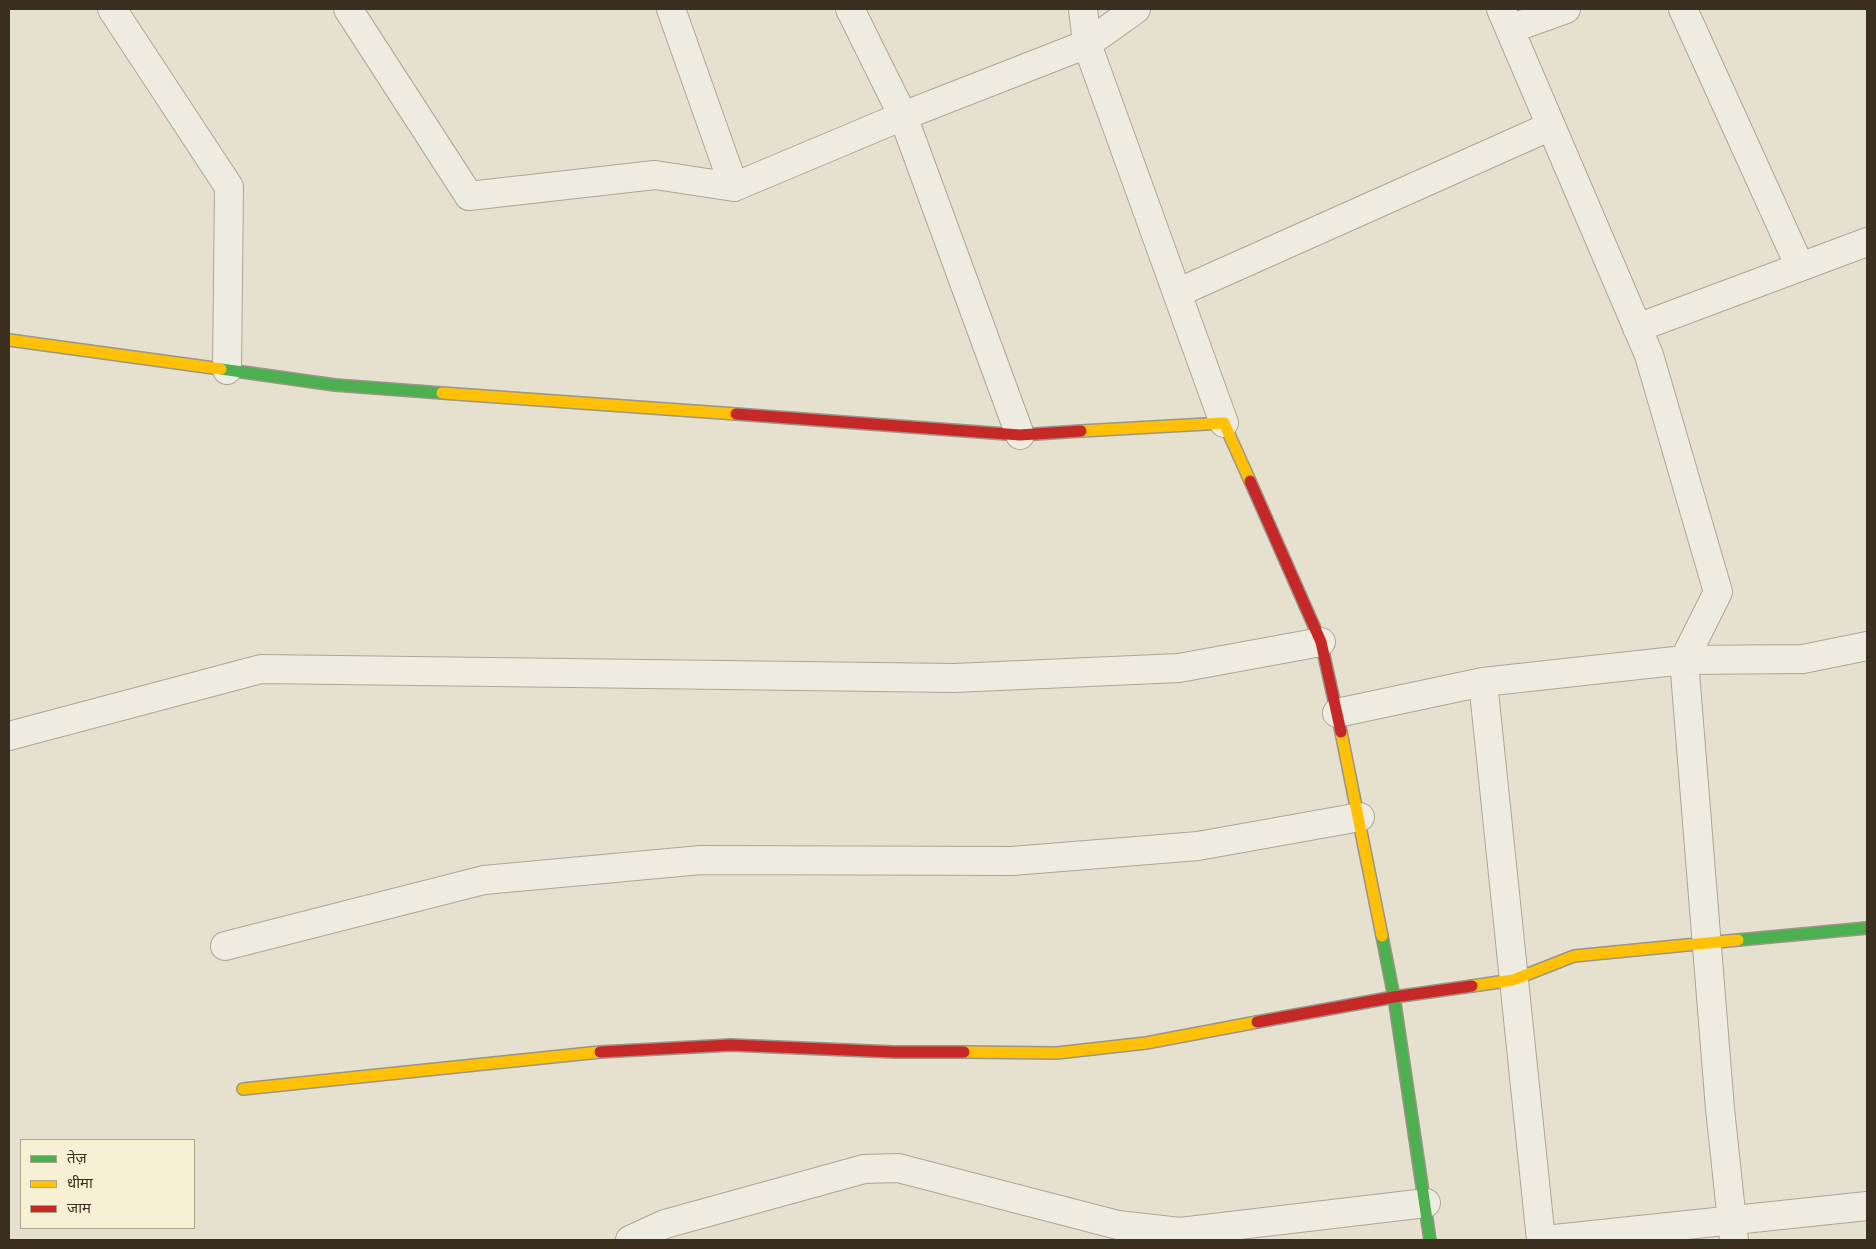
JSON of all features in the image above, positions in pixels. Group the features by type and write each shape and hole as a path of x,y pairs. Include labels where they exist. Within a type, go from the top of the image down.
{"street":[{"path":"112,9 229,187 227,370"},
{"path":"348,9 469,196 655,175 734,187 903,116 1087,44 1136,9"},
{"path":"671,9 734,187"},
{"path":"850,9 903,116 1020,435"},
{"path":"1083,9 1087,44 1224,424 1321,642 1360,817 1394,997 1430,1240"},
{"path":"1566,9 1505,19 1649,355 1718,592 1684,660 1720,1108 1733,1231"},
{"path":"1683,9 1800,267"},
{"path":"1177,293 1551,126"},
{"path":"1637,328 1867,242"},
{"path":"9,340 335,385 1020,435 1224,424"},
{"path":"9,736 261,669 954,678 1179,668 1321,642"},
{"path":"1337,713 1483,682 1684,660 1803,658 1867,646"},
{"path":"1483,682 1541,1240"},
{"path":"225,946 484,880 701,860 1012,861 1198,846 1360,817"},
{"path":"243,1089 570,1054 731,1045 894,1052 1056,1053 1146,1043 1394,997 1513,980 1574,956 1867,928"},
{"path":"630,1240 665,1224 864,1169 898,1168 1118,1224 1180,1232 1426,1203"},
{"path":"1545,1240 1733,1231 1867,1206"}],"traffic: fast":[{"path":"221,369 335,385 442,393"},
{"path":"1738,940 1867,928"},
{"path":"1382,936 1394,997 1430,1240"}],"traffic: slow":[{"path":"9,340 221,369"},
{"path":"442,393 736,414"},
{"path":"1081,431 1224,423 1250,481"},
{"path":"1341,732 1382,936"},
{"path":"1472,986 1513,980 1574,956 1738,940"},
{"path":"964,1052 1057,1053 1146,1043 1257,1022"},
{"path":"243,1089 600,1052"}],"traffic: jam":[{"path":"736,414 1020,435 1081,431"},
{"path":"1250,481 1321,642 1341,732"},
{"path":"1257,1022 1394,997 1472,986"},
{"path":"600,1052 731,1045 894,1052 964,1052"}]}
